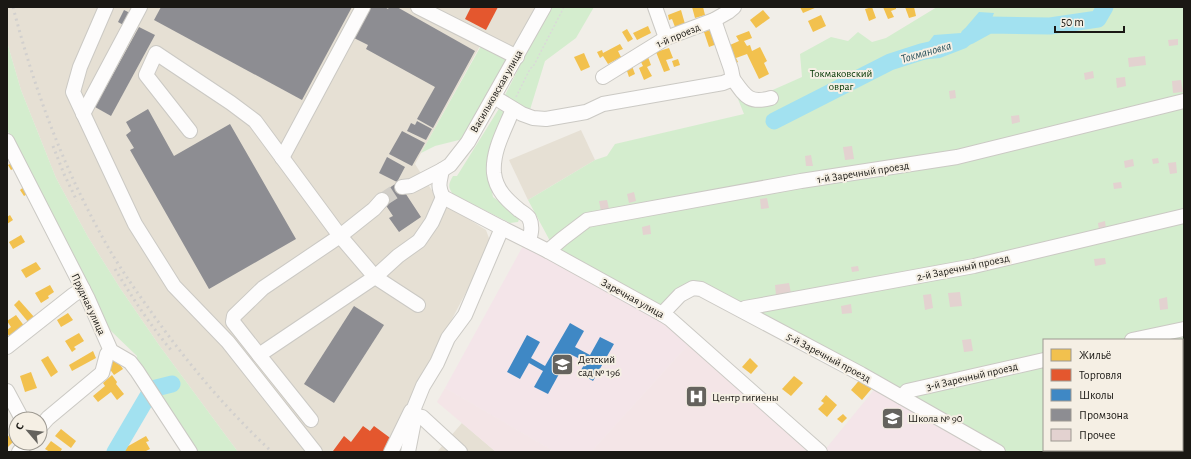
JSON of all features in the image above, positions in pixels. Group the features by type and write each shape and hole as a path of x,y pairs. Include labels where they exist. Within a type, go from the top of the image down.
{"street":[{"path":"106,7 80,67 73,92 83,114 135,224 174,286 228,342 315,452"},
{"path":"83,114 140,7"},
{"path":"282,158 363,7"},
{"path":"418,7 517,57"},
{"name":"Васильковская улица","path":"406,189 450,165 468,142 544,7"},
{"path":"655,7 666,38"},
{"name":"1-й проезд","path":"603,77 666,38 714,20 734,7"},
{"path":"714,20 733,79 749,99 760,101 771,98"},
{"path":"190,132 146,75 156,53 232,103 255,121 340,236 375,277 418,305"},
{"path":"494,97 522,114 533,118 546,119 586,112 603,104 723,83 733,79"},
{"name":"1-й Заречный проезд","path":"548,251 587,220 801,181 957,157 1184,101"},
{"path":"513,109 494,158 494,174 499,190 509,202 528,217 532,230 529,241"},
{"name":"Прудная улица","path":"7,141 88,299 111,351"},
{"path":"259,355 375,277 398,256 419,241 432,222 443,197 439,190 442,170"},
{"name":"Заречная улица","path":"443,197 548,251 670,319 820,452"},
{"path":"311,420 233,322 234,316 263,288 340,236 381,205"},
{"name":"2-й Заречный проезд","path":"742,310 745,308 974,266 1184,216"},
{"path":"408,452 415,412 423,386 438,362 448,338 465,315 502,228"},
{"name":"5-й Заречный проезд","path":"662,314 680,295 693,288 701,289 902,397 998,452"},
{"path":"7,347 73,295 83,289"},
{"path":"1137,339 1184,329"},
{"path":"48,418 102,373 107,354 111,351 130,362 190,452"},
{"name":"3-й Заречный проезд","path":"902,397 906,391 1043,360"},
{"path":"7,391 18,411"},
{"path":"391,452 410,413 415,412"},
{"path":"415,412 460,452"}],"path":[{"path":"513,109 517,94 564,7"}],"shaded area":[{"path":"7,7 536,7 515,48 486,35 415,164 438,200 486,230 490,241 483,260 396,427 406,452 238,452 159,345 120,288 88,237 56,178 21,90 7,42"},
{"path":"581,130 595,160 528,200 509,160"},
{"name":"Детский сад № 196","path":"524,244 667,322 690,343 591,452 555,452 445,388"},
{"name":"Центр гигиены","path":"690,343 813,452 591,452"},
{"name":"Школа № 90","path":"878,385 992,452 825,452 824,451"},
{"path":"445,388 555,452 496,452 437,402"},
{"path":"462,423 496,452 437,452"}],"green space":[{"path":"550,7 594,7 576,38 545,61 529,113 504,97"},
{"name":"Токмаковский овраг","path":"937,7 1184,7 1184,452 992,452 693,290 668,313 557,251 528,200 595,160 607,156 615,144 744,114 732,84 757,97 802,77 800,54 831,37 848,41 858,32 872,42 886,38"},
{"path":"7,42 21,90 56,178 88,237 120,288 159,345 238,452 186,452 133,374 137,356 110,330 7,130"},
{"path":"482,44 509,57 463,139 435,146 421,153"},
{"path":"500,107 505,111 488,172 493,197 520,216 518,222 510,223 453,194 449,187 453,176 457,176"}],"water":[{"path":"979,12 994,13 987,31 966,48 940,58 930,59 921,52 934,35 961,33"}],"building: Жильё":[{"path":"692,7 703,7 705,15 695,18"},
{"path":"800,7 817,7 803,13"},
{"path":"872,7 876,18 869,21 865,9"},
{"path":"883,7 896,7 896,9 891,11 894,17 888,19"},
{"path":"905,7 914,7 916,16 909,18"},
{"path":"681,10 685,24 675,27 672,19 669,20 668,15"},
{"path":"763,10 770,18 756,28 750,20"},
{"path":"821,15 826,26 813,32 808,21"},
{"path":"648,26 651,33 637,40 633,33"},
{"path":"627,29 633,39 628,42 622,32"},
{"path":"712,29 717,44 709,47 704,32"},
{"path":"749,31 752,38 744,41 747,46 750,45 752,51 760,47 767,61 764,63 769,74 759,79 747,54 736,58 738,62 734,64 730,53 733,52 730,45 739,41 736,36"},
{"path":"620,44 623,49 618,51 621,57 608,64 603,56 600,58 597,52 602,50 603,53"},
{"path":"669,48 673,58 666,60 670,70 664,72 656,52"},
{"path":"584,53 590,67 581,71 574,57"},
{"path":"648,57 651,65 647,67 652,76 644,80 639,68 643,66 640,60"},
{"path":"678,59 680,65 674,67 672,61"},
{"path":"632,66 635,74 629,77 626,68"},
{"path":"12,163 15,168 11,170 8,165"},
{"path":"25,186 29,193 24,196 20,190"},
{"path":"10,215 13,220 7,224 7,217"},
{"path":"21,235 25,242 13,249 9,242"},
{"path":"36,262 41,269 26,278 21,270"},
{"path":"50,285 54,292 48,296 49,298 41,303 35,293"},
{"path":"19,300 35,318 29,323 14,305"},
{"path":"68,313 73,320 61,327 57,320"},
{"path":"16,315 25,327 10,337 7,330 11,327 7,321"},
{"path":"79,333 84,341 74,347 76,349 72,352 65,341"},
{"path":"93,351 96,358 72,371 69,365"},
{"path":"48,356 58,372 51,377 41,360"},
{"path":"750,358 758,366 751,374 742,367"},
{"path":"116,359 123,369 114,375 107,365"},
{"path":"31,372 37,388 25,392 20,376"},
{"path":"112,375 117,382 116,384 124,394 117,400 111,392 98,402 93,396 105,386 103,383"},
{"path":"794,376 803,383 791,396 782,389"},
{"path":"862,377 873,387 862,400 851,390"},
{"path":"826,395 837,405 827,417 818,409 824,403 821,401"},
{"path":"843,414 847,418 842,423 837,419"},
{"path":"61,429 76,441 71,448 55,436"},
{"path":"7,434 8,447 7,448"},
{"path":"146,436 149,441 146,442 150,449 144,452 124,452 123,449"},
{"path":"51,441 62,449 60,452 50,452 48,451 48,445"}],"building: Торговля":[{"path":"471,7 498,7 486,30 465,19"},
{"path":"363,426 370,431 374,426 393,440 384,452 333,451 344,436 351,442"}],"building: Школы":[{"path":"570,323 584,331 575,347 590,355 600,337 614,344 593,381 579,373 586,362 570,354 548,394 534,387 543,371 529,363 520,379 507,372 527,335 540,342 531,358 545,366"}],"building: Промзона":[{"path":"161,7 352,7 302,100 154,20"},
{"path":"369,7 385,7 388,9 389,7 397,7 475,51 433,128 417,119 435,87 366,49 368,45 352,37"},
{"path":"124,10 134,15 127,27 118,22"},
{"path":"139,27 155,35 111,116 95,107"},
{"path":"148,109 174,156 230,124 296,239 209,289 130,150 134,148 126,135 131,131 126,122"},
{"path":"417,121 432,129 426,140 407,131 411,123 415,125"},
{"path":"402,131 425,143 412,166 389,154"},
{"path":"387,157 405,167 397,182 379,173"},
{"path":"398,182 421,217 399,232 389,218 393,216 379,195"},
{"path":"354,306 384,325 334,403 304,384"}],"building: Прочее":[{"path":"1178,39 1178,45 1169,46 1168,40"},
{"path":"1145,56 1146,65 1129,67 1128,58"},
{"path":"1093,71 1094,78 1085,80 1084,73"},
{"path":"1125,77 1126,86 1117,88 1116,78"},
{"path":"1181,80 1183,92 1173,93 1172,81"},
{"path":"955,90 956,98 950,99 949,91"},
{"path":"1019,115 1020,122 1012,124 1011,116"},
{"path":"852,146 854,159 845,160 843,147"},
{"path":"811,155 813,166 806,166 805,156"},
{"path":"1158,158 1159,163 1153,164 1152,159"},
{"path":"1133,159 1134,166 1125,168 1124,161"},
{"path":"1176,162 1177,173 1170,174 1168,163"},
{"path":"1121,182 1122,188 1114,189 1113,183"},
{"path":"634,192 636,201 629,203 627,194"},
{"path":"767,198 769,208 761,209 760,199"},
{"path":"607,200 609,209 601,211 599,201"},
{"path":"1105,221 1106,229 1099,230 1098,223"},
{"path":"650,225 651,234 643,235 642,227"},
{"path":"1105,258 1106,264 1095,266 1094,259"},
{"path":"858,266 859,271 852,272 851,267"},
{"path":"789,283 791,293 776,295 775,285"},
{"path":"960,292 962,306 950,307 948,293"},
{"path":"931,294 933,308 925,310 923,295"},
{"path":"1167,297 1168,309 1160,310 1159,299"},
{"path":"851,304 852,313 842,314 841,306"},
{"path":"971,339 973,351 964,352 962,340"}],"waterway":[{"name":"Токмановка","path":"969,36 989,25 1050,26 1098,19 1105,7"},
{"name":"Токмановка","path":"774,121 890,62 943,47"},
{"name":"Токмановка","path":"115,452 152,389 172,384"}],"tunnel":[{"path":"382,200 402,187"}],"railway":[{"path":"13,7 29,64 49,121 84,203 109,249 140,297 190,364 238,418 272,452"},
{"path":"53,146 77,201"},
{"path":"115,269 142,311 171,350"}],"place":[{"name":"Детский сад № 196","path":"563,365"},
{"name":"Центр гигиены","path":"696,397"},
{"name":"Школа № 90","path":"893,418"}]}
